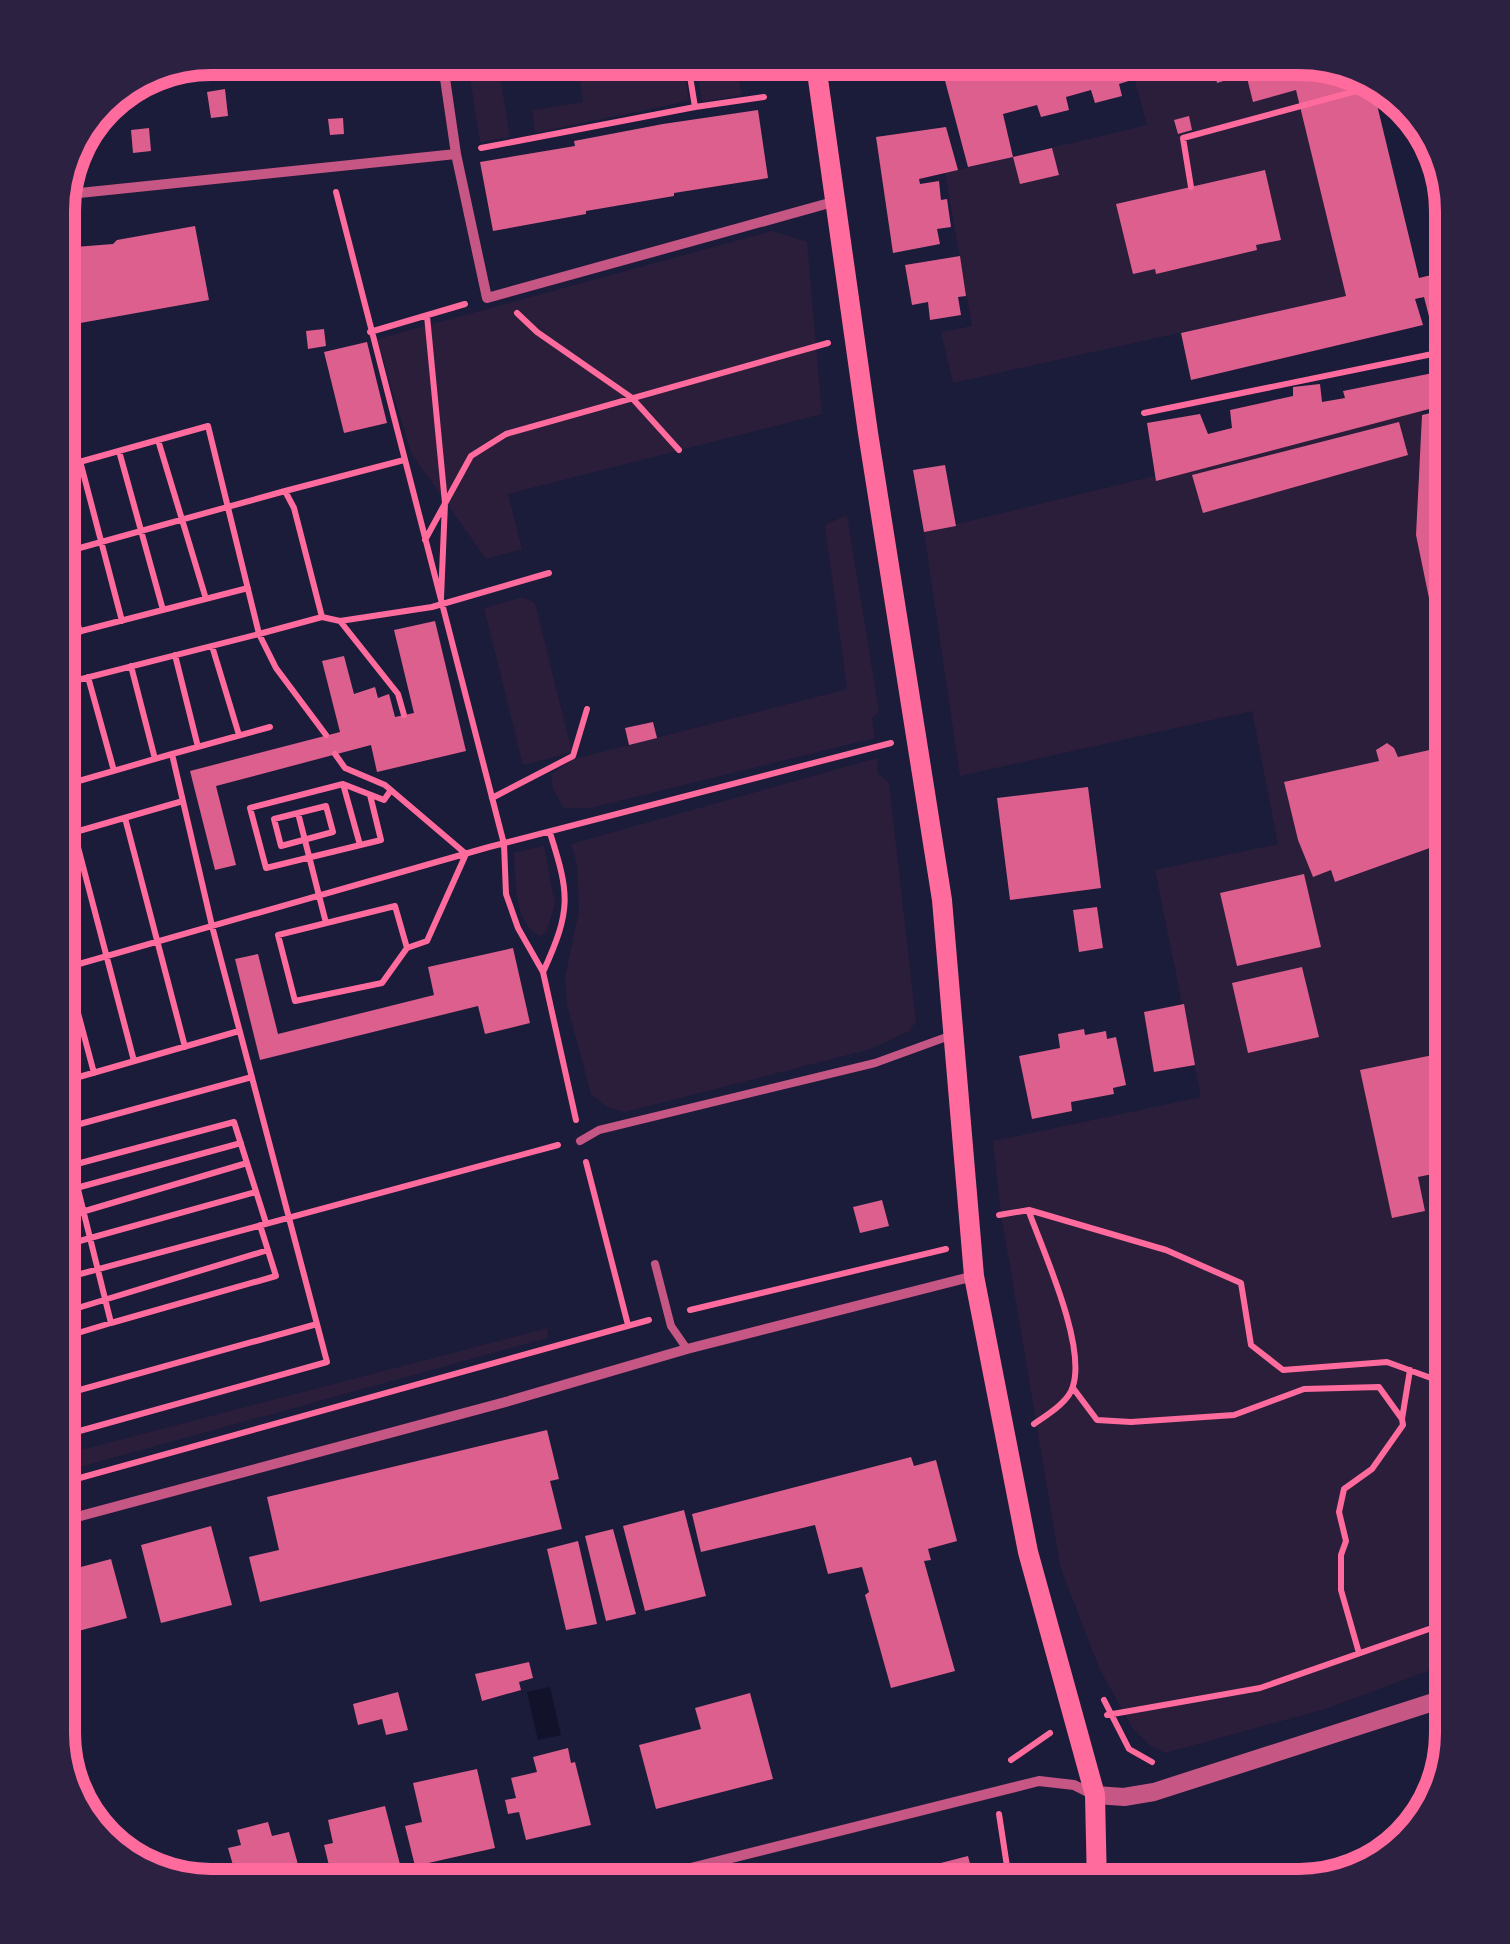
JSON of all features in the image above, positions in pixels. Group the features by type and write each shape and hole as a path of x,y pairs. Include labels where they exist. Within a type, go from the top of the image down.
{"main road":[{"path":"817,75 833,202 942,900 974,1276 1028,1552 1094,1795 1096,1869"}],"street":[{"path":"444,75 456,154 487,298 833,202"},
{"path":"77,193 456,154"},
{"path":"75,1517 688,1349 974,1276"},
{"path":"685,1869 1039,1780 1074,1785 1094,1795 1124,1797 1154,1792 1435,1701"}],"lane":[{"path":"580,1141 599,1130 875,1064 952,1036"},
{"path":"655,1264 671,1326 688,1349"}],"path":[{"path":"690,75 695,108"},
{"path":"1191,187 1183,138 1361,90"},
{"path":"456,154 764,97"},
{"path":"330,167 504,844 506,894 518,928 543,972 580,1141 628,1325"},
{"path":"370,332 487,298 507,303 537,332 632,398 679,450"},
{"path":"426,316 446,503 441,604"},
{"path":"424,542 470,456 506,434 854,336"},
{"path":"1144,412 1435,353"},
{"path":"75,463 208,426 259,634 276,668 326,736"},
{"path":"158,440 206,598"},
{"path":"118,450 163,610"},
{"path":"75,550 404,460"},
{"path":"80,461 122,620"},
{"path":"285,491 294,508 322,617"},
{"path":"75,680 322,617 340,621 441,604 549,573"},
{"path":"75,633 248,588"},
{"path":"75,614 80,632"},
{"path":"340,621 398,694 404,715"},
{"path":"212,646 240,735"},
{"path":"175,655 198,747"},
{"path":"131,666 155,759"},
{"path":"88,677 114,770"},
{"path":"492,798 573,756 587,709"},
{"path":"75,782 270,727"},
{"path":"75,964 466,854 916,736"},
{"path":"75,1432 327,1362 212,926 172,754"},
{"path":"336,754 346,768 392,790 466,854"},
{"path":"370,794 382,840 266,868 250,808 342,784 370,794 384,800 392,790"},
{"path":"342,784 360,845"},
{"path":"75,832 183,800"},
{"path":"326,806 333,832 281,846 274,819 298,813 326,806"},
{"path":"298,813 326,923"},
{"path":"125,818 185,1047"},
{"path":"543,972 564,922 567,892 550,832"},
{"path":"75,836 134,1062"},
{"path":"407,948 395,906 278,935 295,1001 382,983 407,948 427,940 466,854"},
{"path":"75,1011 94,1073"},
{"path":"75,1078 239,1031"},
{"path":"75,1125 252,1077"},
{"path":"75,1164 234,1122 276,1276 75,1334"},
{"path":"75,1275 580,1141"},
{"path":"75,1189 241,1143"},
{"path":"75,1214 247,1162"},
{"path":"75,1176 111,1324"},
{"path":"75,1242 256,1192"},
{"path":"1029,1210 1074,1342 1073,1388 1096,1420 1131,1422 1234,1414 1304,1389 1350,1386 1379,1387 1402,1419"},
{"path":"75,1479 628,1325 970,1244 1002,1213 1029,1210 1166,1250 1240,1283 1251,1345 1283,1370 1387,1362 1435,1378"},
{"path":"75,1310 268,1250"},
{"path":"75,1391 317,1324"},
{"path":"1359,1653 1341,1590 1346,1540 1338,1512 1344,1489 1372,1469 1403,1425 1410,1370"},
{"path":"1431,1378 1435,1385"},
{"path":"1024,1411 1027,1430 1053,1411 1073,1388"},
{"path":"1100,1718 1260,1688 1435,1627"},
{"path":"1102,1697 1129,1749 1151,1762 1164,1762"},
{"path":"1007,1869 992,1768 1012,1759 1042,1735 1062,1729"}],"shaded area":[{"path":"470,75 500,75 510,137 480,142"},
{"path":"579,75 685,75 689,101 535,133 532,110 583,102"},
{"path":"698,75 738,76 742,95 702,102"},
{"path":"1133,75 1215,75 1217,82 1249,75 1296,90 1346,296 953,383 941,332 972,326 945,173 1147,125"},
{"path":"772,231 807,242 822,414 508,494 522,549 486,559 411,453 377,339"},
{"path":"1422,411 1416,535 1435,627 1435,749 1398,757 1394,748 1382,744 1377,750 1379,761 1284,783 1298,840 1313,877 1331,870 1336,882 1435,846 1435,1668 1325,1709 1165,1753 1133,1729 1099,1668 1060,1566 1001,1213 993,1141 1201,1097 1155,870 1278,844 1252,711 960,776 924,532"},
{"path":"847,515 879,712 872,718 875,738 590,808 564,808 553,790 551,774 574,759 847,689 825,525"},
{"path":"523,597 535,603 572,752 523,765 484,608"},
{"path":"877,758 878,774 889,783 916,1022 909,1031 871,1049 625,1112 607,1107 591,1094 567,1005 565,977 579,911 577,865 571,844"},
{"path":"544,846 555,904 546,933 541,936 525,922 521,911 514,853"},
{"path":"548,1328 547,1338 75,1468 75,1452"},
{"path":"550,1687 561,1735 538,1740 527,1692"}],"building":[{"path":"944,75 1133,75 1135,79 1119,84 1122,96 1095,103 1091,90 1066,97 1069,110 1041,117 1037,105 1003,114 1013,157 968,167"},
{"path":"1215,75 1243,75 1217,83"},
{"path":"1246,75 1308,75 1325,78 1326,83 1335,80 1351,85 1375,99 1419,278 1435,274 1435,340 1424,297 1415,299 1423,325 1191,380 1181,333 1346,296 1296,90 1253,102"},
{"path":"225,89 228,116 211,118 207,92"},
{"path":"758,110 768,178 674,193 493,231 480,162 575,146 574,141 663,124"},
{"path":"1189,116 1192,130 1178,134 1174,120"},
{"path":"343,118 344,134 330,135 328,119"},
{"path":"946,127 958,170 919,179 920,184 939,181 941,200 947,199 951,227 937,229 940,244 893,253 876,137"},
{"path":"149,128 151,151 133,153 131,130"},
{"path":"1052,148 1059,175 1020,184 1013,157"},
{"path":"1265,170 1281,240 1256,245 1257,250 1156,274 1155,269 1133,274 1116,204"},
{"path":"195,226 209,300 75,324 75,247 113,244 117,240"},
{"path":"960,256 966,296 958,297 961,315 930,320 928,302 912,305 905,265"},
{"path":"324,329 326,346 308,349 306,331"},
{"path":"367,342 387,423 344,433 324,352"},
{"path":"1435,373 1435,407 1156,481 1147,423 1200,414 1208,434 1232,428 1230,410 1293,396 1293,387 1320,384 1322,402 1345,398 1343,391"},
{"path":"1435,412 1435,627 1416,535 1422,415"},
{"path":"1399,422 1408,455 1203,513 1192,475"},
{"path":"945,465 956,526 924,532 913,470"},
{"path":"435,621 466,751 377,772 371,745 216,786 236,865 215,870 190,771 340,732 322,661 344,656 354,694 375,687 378,698 389,694 395,717 414,713 394,630"},
{"path":"653,722 657,738 629,745 625,728"},
{"path":"1387,743 1398,757 1435,749 1435,846 1335,882 1331,870 1313,877 1298,840 1284,782 1379,761 1376,750"},
{"path":"1088,787 1101,888 1010,900 997,798"},
{"path":"1304,874 1321,947 1237,966 1220,893"},
{"path":"1097,907 1103,948 1079,952 1073,910"},
{"path":"513,948 530,1023 485,1034 478,1006 260,1060 235,959 258,954 278,1034 434,995 428,967"},
{"path":"1302,967 1319,1037 1248,1053 1232,983"},
{"path":"1184,1004 1195,1065 1154,1072 1144,1012"},
{"path":"1084,1029 1085,1035 1106,1031 1107,1039 1116,1037 1126,1085 1113,1088 1114,1094 1071,1102 1072,1111 1032,1119 1019,1056 1060,1048 1058,1034"},
{"path":"1433,1055 1435,1174 1418,1177 1425,1211 1392,1218 1360,1070"},
{"path":"882,1200 889,1226 860,1233 853,1207"},
{"path":"547,1430 559,1479 550,1481 562,1529 260,1602 249,1557 279,1550 267,1497"},
{"path":"911,1457 914,1466 936,1460 957,1541 928,1549 931,1560 924,1561 955,1671 891,1688 865,1595 869,1592 862,1567 828,1574 815,1525 701,1552 692,1514"},
{"path":"684,1510 706,1596 645,1611 623,1526"},
{"path":"211,1526 232,1605 161,1623 141,1545"},
{"path":"613,1529 636,1614 606,1621 585,1536"},
{"path":"578,1541 597,1624 566,1630 547,1549"},
{"path":"111,1559 127,1618 75,1632 75,1569"},
{"path":"529,1662 533,1678 519,1682 521,1690 482,1701 475,1674"},
{"path":"398,1692 408,1730 386,1735 382,1719 358,1725 353,1704"},
{"path":"750,1693 773,1779 656,1809 639,1745 701,1729 695,1708"},
{"path":"568,1748 591,1825 526,1840 519,1812 508,1814 505,1800 516,1798 511,1778 537,1772 533,1757"},
{"path":"477,1769 495,1848 415,1866 405,1826 422,1822 413,1783"},
{"path":"385,1806 401,1869 330,1869 324,1845 333,1843 328,1820"},
{"path":"268,1822 272,1836 289,1832 299,1869 234,1869 228,1848 241,1845 237,1830"},
{"path":"968,1856 971,1869 917,1869"}]}
